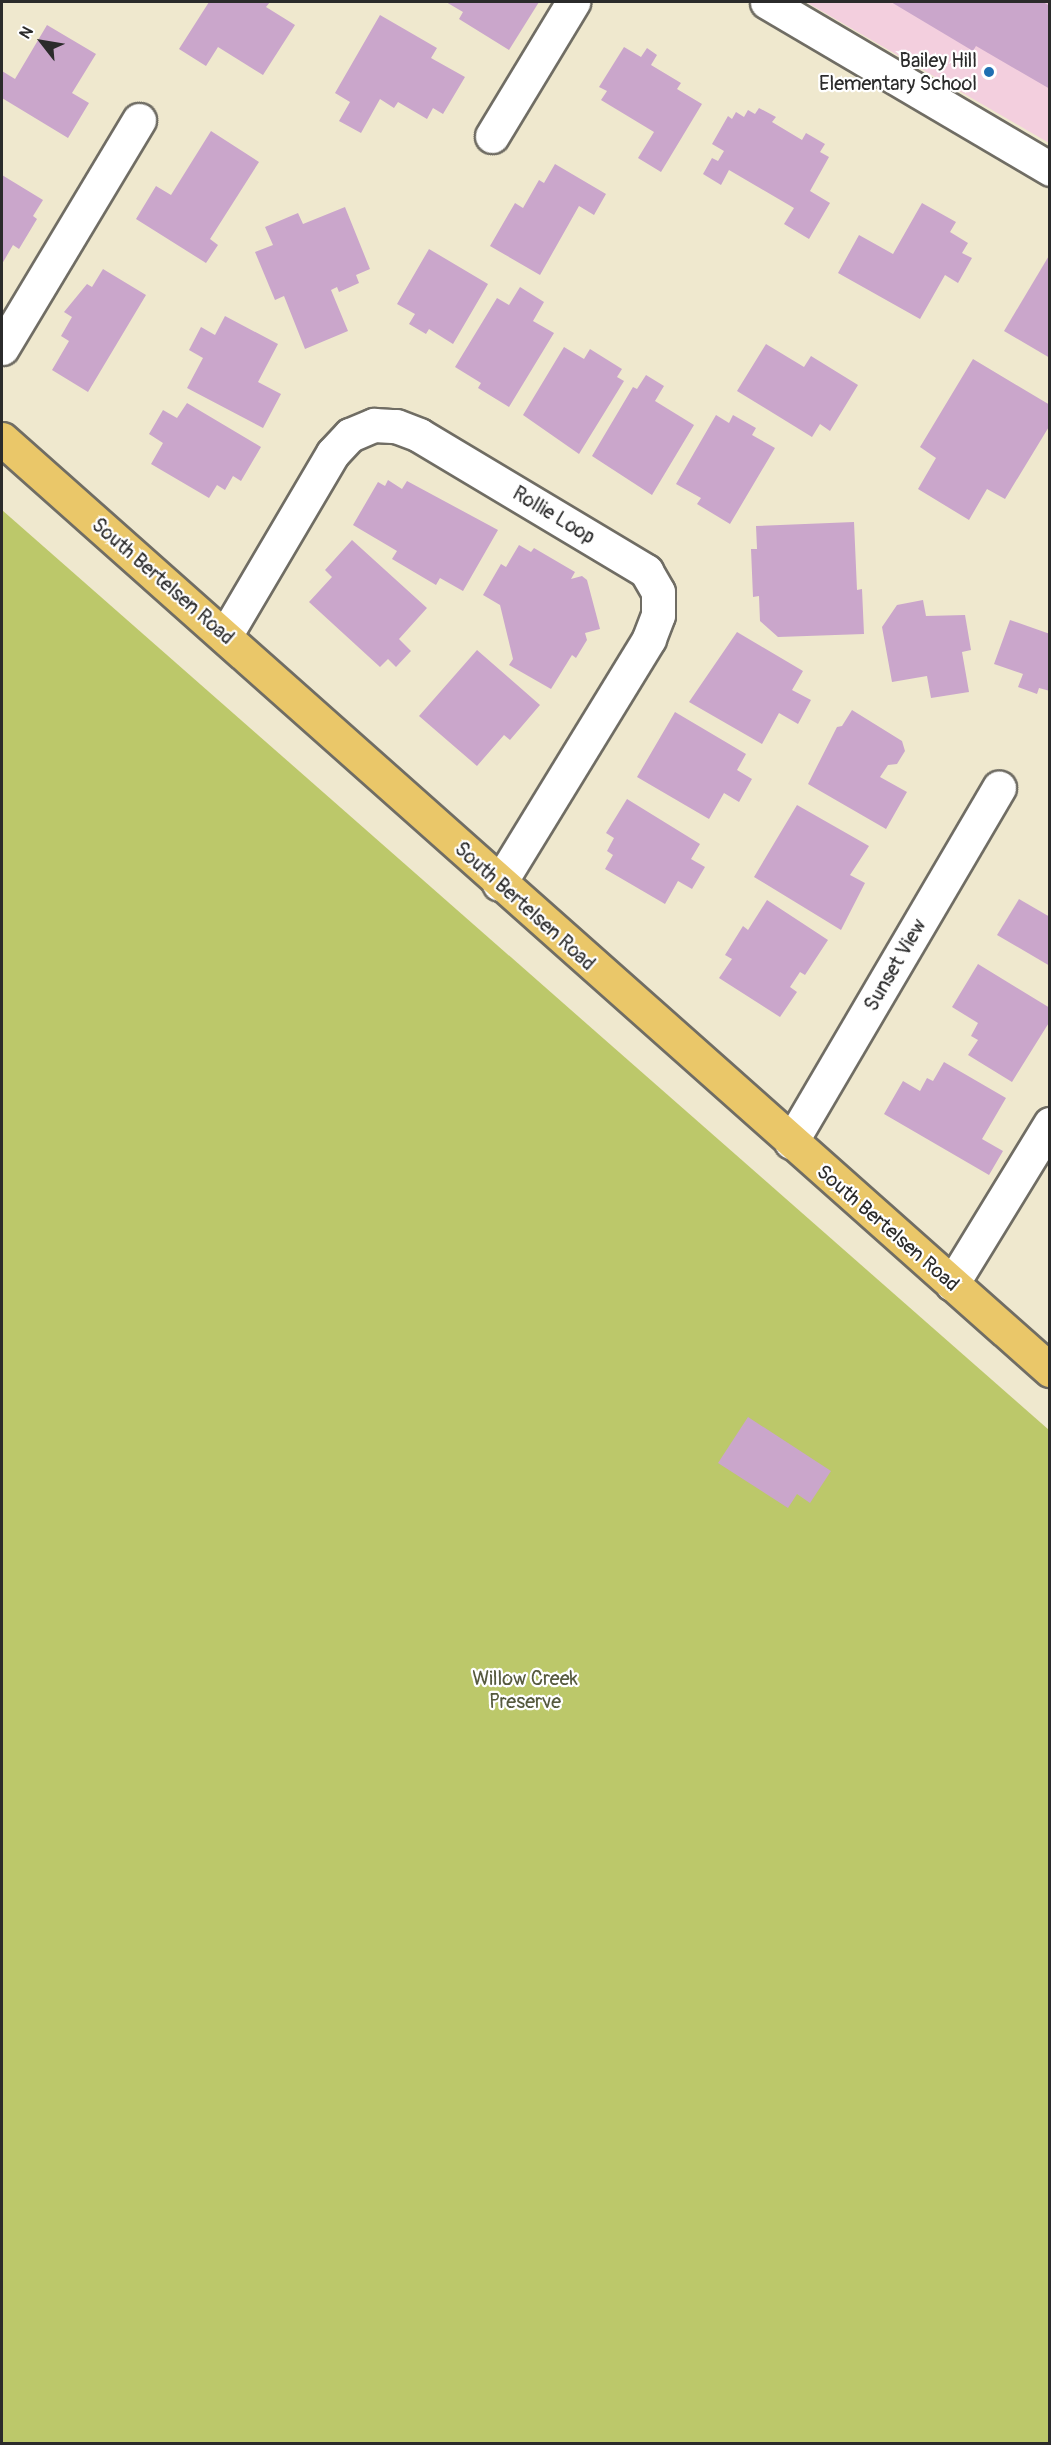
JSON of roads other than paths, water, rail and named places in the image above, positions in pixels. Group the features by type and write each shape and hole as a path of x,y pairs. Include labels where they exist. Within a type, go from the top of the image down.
{"main road":[{"name":"South Bertelsen Road","path":"2,439 500,884 1050,1370"}],"street":[{"path":"492,136 573,2"},
{"path":"767,2 1050,169"},
{"path":"2,348 139,120"},
{"name":"Rollie Loop","path":"225,636 333,453 350,435 374,425 396,426 418,435 646,572 658,592 658,615 649,639 500,884"},
{"name":"Sunset View","path":"791,1142 999,788"},
{"path":"952,1284 1050,1124"}],"place":[{"name":"Bailey Hill Elementary School","path":"989,72"}],"park label":[{"name":"Willow Creek Preserve","path":"525,1690"}]}
